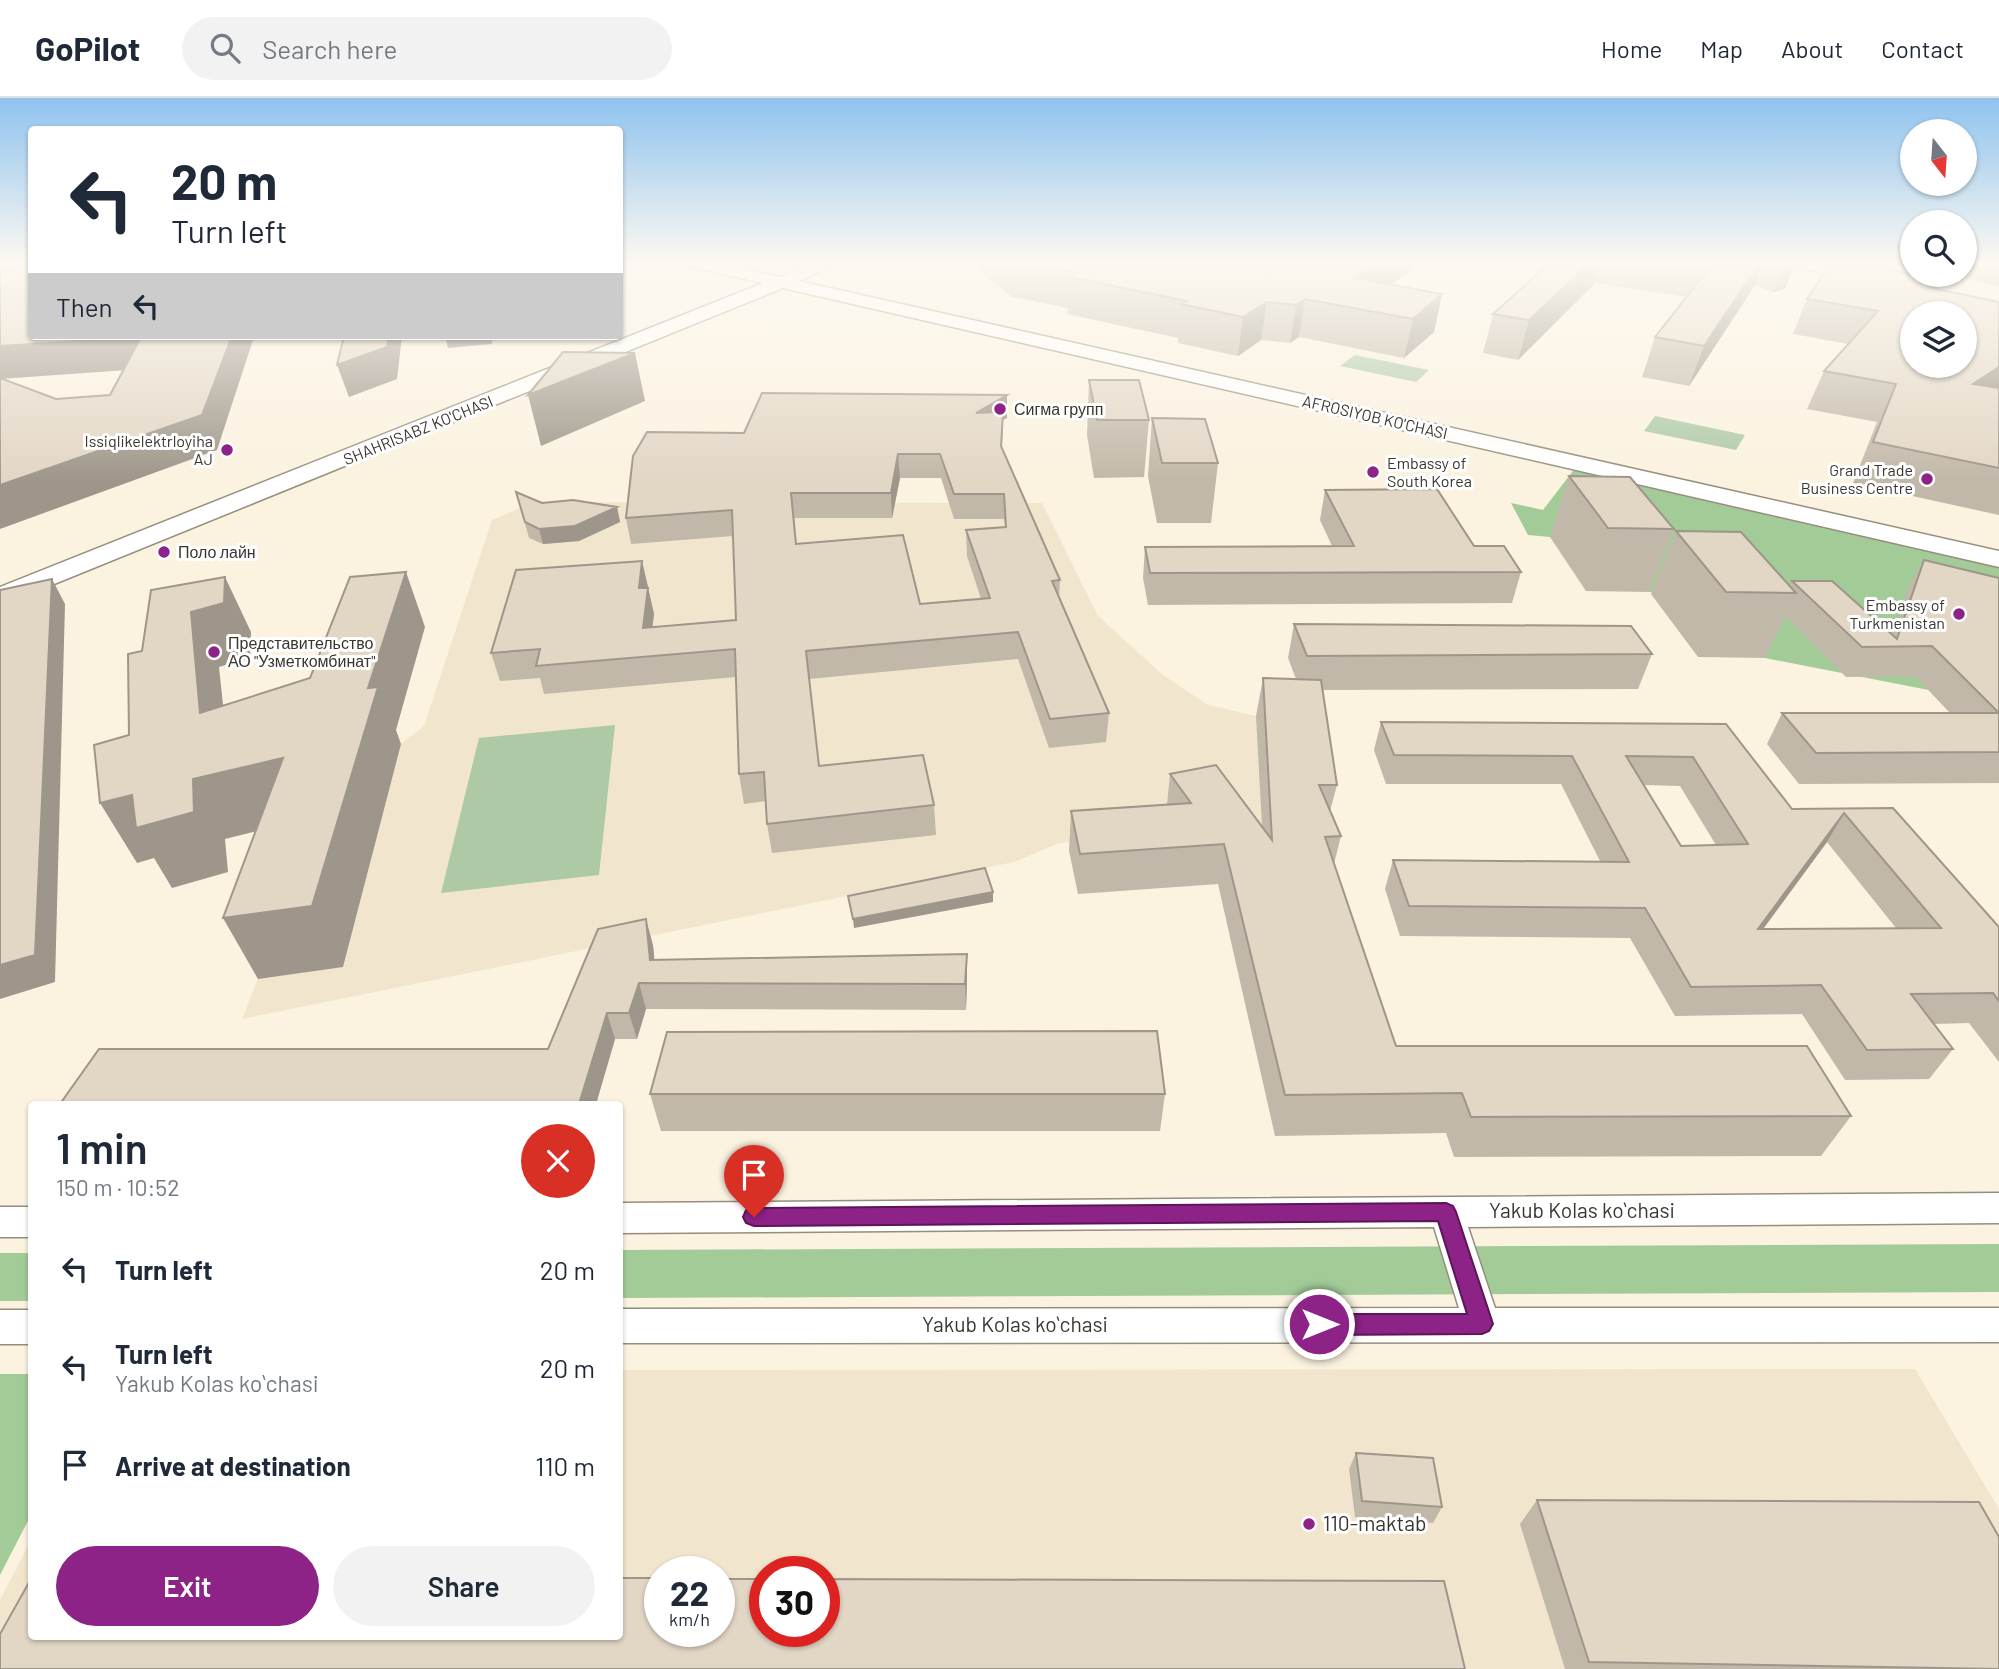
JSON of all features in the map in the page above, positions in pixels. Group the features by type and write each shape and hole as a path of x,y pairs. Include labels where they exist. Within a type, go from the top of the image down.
{"main road":[{"name":"AFROSIYOB KO'CHASI","path":"1049,334 1999,559"},
{"name":"AFROSIYOB KO'CHASI","path":"1066,334 1999,541"},
{"name":"SHAHRISABZ KO'CHASI","path":"172,503 588,340"},
{"name":"SHAHRISABZ KO'CHASI","path":"0,597 621,340"}],"street":[{"name":"Yakub Kolas koʻchasi","path":"623,1218 1999,1208"},
{"path":"1446,1212 1482,1324"},
{"path":"0,1222 28,1222"},
{"name":"Yakub Kolas koʻchasi","path":"623,1326 1999,1325"},
{"path":"0,1327 28,1327"}],"shaded area":[{"path":"534,502 1042,503 1098,616 1163,675 1208,705 1256,716 1313,718 1327,824 1059,843 1014,862 242,1019 258,979 401,744 424,726 492,520"},
{"name":"110-maktab","path":"1915,1369 1999,1509 1999,1669 0,1669 0,1600 28,1546 28,1640 623,1640 623,1370"}],"green space":[{"path":"1355,355 1429,370 1416,382 1340,366"},
{"path":"1655,416 1745,435 1736,450 1644,431"},
{"path":"1576,467 1999,564 1999,694 1944,693 1765,658 1713,595 1649,592 1550,537 1528,535 1511,503 1543,510"},
{"path":"615,725 599,875 441,893 479,738"},
{"path":"1999,1244 1999,1292 623,1298 623,1250"},
{"path":"0,1253 28,1253 28,1301 0,1301"},
{"path":"0,1374 28,1374 28,1521 0,1575"}],"building":[{"path":"0,334 28,334 28,340 94,340 0,346"},
{"path":"1657,334 1712,334 1704,346 1655,337"},
{"path":"1857,334 1900,334 1900,378 1977,378 1977,334 1999,334 1999,367 1973,384 1999,388 1999,468 1873,442 1896,384 1824,371"},
{"path":"139,340 230,340 202,415 0,485 0,378 56,399 110,395"},
{"path":"343,340 388,340 387,347 337,365"},
{"path":"563,352 635,353 528,395"},
{"path":"1089,380 1139,380 1149,420 1097,420"},
{"path":"762,393 1007,395 976,413 1003,412 1001,446 1060,580 1052,581 1109,713 1050,719 1018,632 806,651 819,766 923,755 934,805 767,824 764,772 739,774 735,649 536,666 540,649 491,653 516,570 642,561 639,588 648,588 643,628 736,620 732,510 626,518 633,456 647,432 744,433","holes":["898,454 940,454 954,494 1004,494 1006,527 966,530 990,598 920,604 903,535 796,544 791,493 891,493"]},
{"path":"1152,418 1205,419 1218,463 1162,463"},
{"path":"1569,476 1630,477 1674,529 1608,528"},
{"path":"1437,489 1474,546 1504,546 1521,572 1150,573 1145,547 1354,546 1325,490"},
{"path":"516,492 542,503 573,500 617,507 575,526 539,529 525,522"},
{"path":"1676,531 1741,532 1796,593 1726,592"},
{"path":"1924,560 1999,578 1999,713 1932,646 1862,647 1792,581 1832,581 1897,639"},
{"path":"406,572 368,688 378,687 312,906 223,918 283,758 193,779 194,812 136,828 132,795 100,803 94,745 129,735 128,654 142,651 151,590 225,577 224,603 191,612 200,713 310,678 350,577"},
{"path":"52,579 35,955 0,965 0,590"},
{"path":"1294,624 1631,626 1652,654 1307,656"},
{"path":"1263,678 1321,680 1337,785 1319,785 1341,836 1325,837 1396,1046 1807,1046 1851,1116 1471,1117 1462,1093 1285,1095 1224,844 1080,854 1071,811 1191,803 1170,774 1216,765 1272,840"},
{"path":"1782,713 1999,713 1999,752 1816,753"},
{"path":"1381,722 1726,724 1792,809 1893,808 1999,927 1999,1001 1993,993 1911,994 1953,1049 1867,1050 1821,985 1691,987 1645,908 1409,906 1393,860 1629,862 1572,756 1394,755","holes":["1626,756 1693,757 1748,844 1681,846","1844,813 1941,928 1758,929"]},
{"path":"985,868 993,892 853,919 848,896"},
{"path":"646,919 650,960 967,954 965,984 639,983 629,1013 607,1013 580,1101 62,1101 99,1049 548,1049 598,929"},
{"path":"1157,1031 1165,1094 650,1094 667,1032"},
{"path":"1356,1453 1433,1458 1442,1507 1362,1501"},
{"path":"1537,1500 1979,1502 1999,1537 1999,1669 1589,1662"},
{"path":"623,1578 644,1578 644,1647 735,1647 735,1579 749,1579 749,1647 840,1647 840,1579 1444,1581 1465,1669 0,1669 0,1634 28,1584 28,1640 623,1640"}],"place":[{"name":"Сигма групп","path":"1000,409"},
{"name":"Issiqlikelektrloyiha AJ","path":"227,450"},
{"name":"Embassy of South Korea","path":"1373,472"},
{"name":"Grand Trade Business Centre","path":"1927,479"},
{"name":"Поло лайн","path":"164,552"},
{"name":"Embassy of Turkmenistan","path":"1959,614"},
{"name":"Представительство АО \"Узметкомбинат\"","path":"214,652"},
{"name":"110-maktab","path":"1309,1524"}],"route":[{"path":"754,1217 1446,1212 1482,1324 1319,1324"}]}
